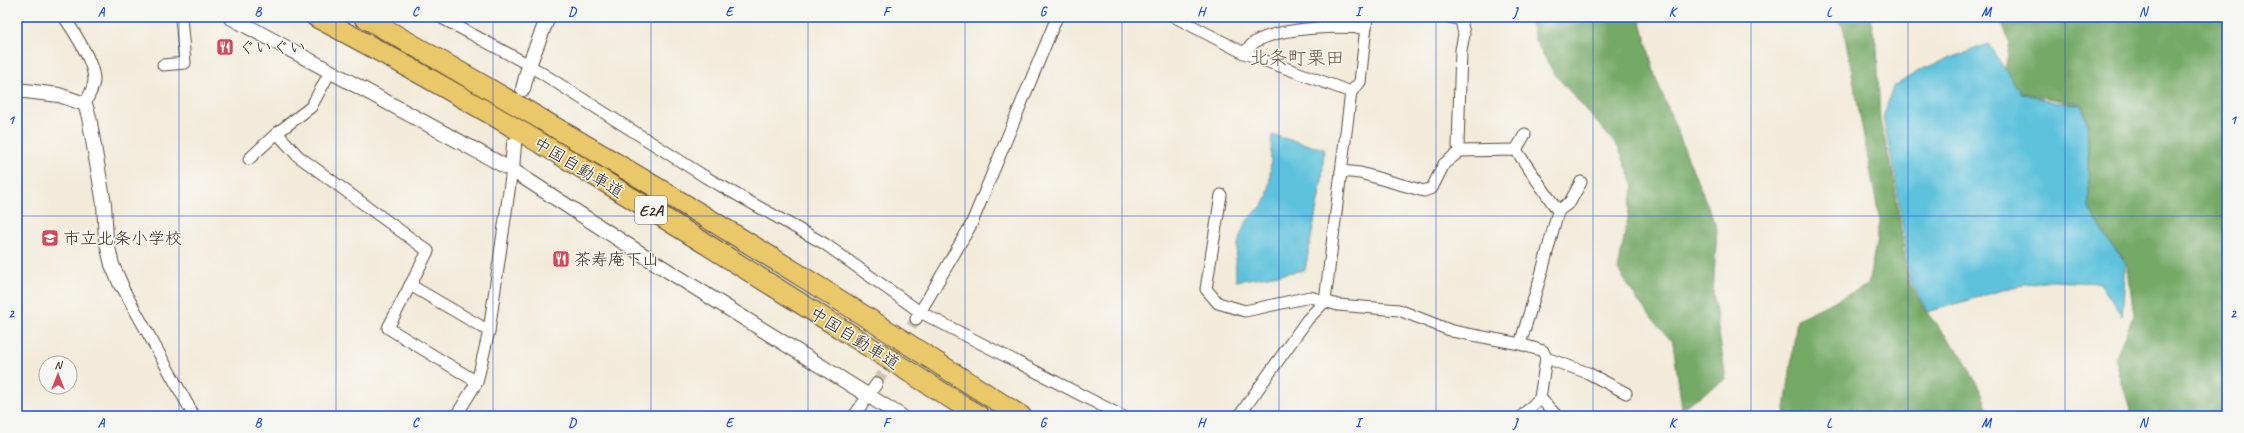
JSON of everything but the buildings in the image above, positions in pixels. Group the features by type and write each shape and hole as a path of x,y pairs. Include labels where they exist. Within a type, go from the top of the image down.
{"highway":[{"name":"中国自動車道","path":"316,17 541,143 672,223 979,416"},
{"name":"中国自動車道","path":"364,17 541,118 666,193 806,279 1021,416"}],"street":[{"path":"64,17 82,45 94,78 93,88 85,104 89,117 104,204 106,239 112,265 121,285 194,416"},
{"path":"163,65 185,63 181,17"},
{"path":"230,17 512,170 654,262 869,395 900,416"},
{"path":"440,17 529,65 708,178 825,244 918,315 1122,416"},
{"path":"523,89 529,65 548,17"},
{"path":"918,315 972,221 1057,17"},
{"path":"1175,17 1244,53 1351,92"},
{"path":"1239,416 1307,320 1325,301 1351,92 1360,82 1367,17"},
{"path":"1450,17 1461,20 1464,34 1461,50 1458,146 1460,151"},
{"path":"1244,53 1255,42 1285,32 1345,26 1366,28"},
{"path":"249,159 277,133 311,107 330,72"},
{"path":"17,90 59,95 85,104"},
{"path":"277,133 298,156 428,251 388,328 477,382"},
{"path":"1516,150 1525,134"},
{"path":"456,416 477,382 489,331 512,170 514,144"},
{"path":"1341,171 1360,173 1424,191 1432,188 1444,164 1460,151 1516,150"},
{"path":"1516,150 1558,211"},
{"path":"1520,344 1542,275 1558,211 1570,202 1581,182"},
{"path":"1221,195 1206,289 1218,303 1245,310 1310,297 1338,305 1399,310 1452,331 1520,344 1543,351 1546,358 1540,398 1522,416"},
{"path":"410,285 489,331"},
{"path":"1546,358 1588,373 1626,393"},
{"path":"854,416 877,383"},
{"path":"1540,398 1557,416"}],"green space":[{"path":"1530,17 1640,17 1655,76 1717,229 1713,294 1726,379 1682,408 1673,343 1638,301 1618,270 1634,185 1618,147 1554,73 1535,40"},
{"path":"1832,17 1870,17 1877,48 1880,120 1893,174 1908,281 1928,314 1963,357 1982,394 1990,416 1784,416 1797,319 1868,285 1880,222 1843,26"},
{"path":"1999,17 2227,17 2227,416 2132,416 2115,358 2134,315 2127,263 2108,240 2089,209 2088,125 2084,105 2022,93 2005,70 2010,41"}],"water":[{"path":"1988,44 2021,93 2054,102 2083,105 2087,125 2089,209 2108,240 2126,263 2122,316 2100,283 2050,281 2013,287 1928,312 1910,281 1895,174 1883,118 1893,87 1922,69"},
{"path":"1272,135 1324,149 1322,181 1305,270 1236,281 1236,256 1239,240 1245,224 1264,204 1267,198 1270,181"}],"tunnel":[{"path":"877,383 916,319"}],"place":[{"name":"ぐいぐい","path":"225,47"},
{"name":"市立北条小学校","path":"50,238"},
{"name":"茶寿庵下山","path":"561,259"}],"district":[{"name":"北条町栗田","path":"1297,57"}]}
